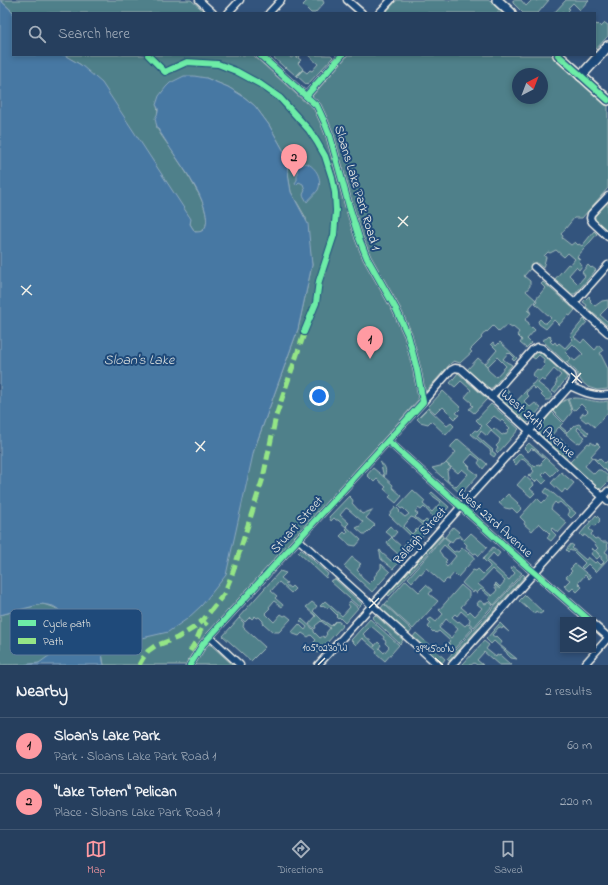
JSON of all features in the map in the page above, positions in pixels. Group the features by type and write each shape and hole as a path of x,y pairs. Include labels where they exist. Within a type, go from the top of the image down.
{"street":[{"path":"199,0 212,12"},
{"path":"229,12 240,0"},
{"path":"270,12 281,0"},
{"path":"348,0 361,12"},
{"path":"381,12 391,0"},
{"path":"497,0 510,12"},
{"path":"581,76 608,46"},
{"name":"Sloans Lake Park Road 1","path":"261,56 316,106 324,121 330,136 359,238 367,258 396,309 408,335 423,402"},
{"path":"306,96 341,56"},
{"path":"559,56 608,100"},
{"path":"608,196 590,218 592,222 608,237"},
{"path":"574,303 608,265"},
{"path":"534,267 608,333"},
{"path":"491,397 533,349 538,347 542,348 572,374 573,381 570,386 593,396 608,395"},
{"name":"West 24th Avenue","path":"451,370 455,368 461,369 608,502"},
{"name":"Stuart Street","path":"190,665 201,647 451,370"},
{"name":"Raleigh Street","path":"318,665 570,386"},
{"name":"West 23rd Avenue","path":"388,440 586,617"},
{"path":"452,665 608,491"},
{"path":"298,539 438,665"},
{"path":"584,665 608,638 596,627"},
{"path":"210,637 240,665"}],"green space":[{"path":"0,0 191,0 205,12 13,12"},
{"path":"306,0 323,0 324,3 316,12 310,12 303,5 307,1"},
{"path":"397,0 490,0 503,12 386,12"},
{"path":"513,0 521,0 526,6 532,0 549,0 539,12 522,12 513,3"},
{"path":"566,0 589,0 580,10 573,3 568,8 570,9 568,11 569,12 555,12"},
{"path":"605,23 608,25 608,36 596,49 596,24 601,27"},
{"path":"66,56 254,56 306,103 347,56 552,56 608,106 608,188 582,218 574,218 561,234 563,236 562,238 571,245 575,242 582,246 594,231 597,234 577,257 582,266 579,270 576,267 569,275 578,284 585,276 582,272 588,265 596,270 575,294 572,294 555,279 568,264 570,265 575,259 568,253 564,257 556,250 550,253 548,252 544,256 546,257 543,268 536,262 524,276 530,281 530,286 526,291 536,300 530,307 530,312 527,310 531,313 525,320 529,323 528,325 531,328 532,327 535,330 527,339 531,343 526,348 520,343 522,340 517,335 519,332 513,327 512,328 507,325 499,332 493,326 487,332 486,331 481,337 482,338 470,350 472,352 460,363 454,361 451,363 234,607 207,634 186,665 104,665 102,655 142,655 142,632 254,450 298,329 312,265 306,218 291,192 286,155 269,125 255,106 244,97 228,87 206,78 157,106 157,128 191,179 203,204 207,221 204,229 200,232 195,232 190,224 190,219 152,160 81,65"},
{"path":"272,56 289,56 291,58 294,56 296,58 300,56 298,58 301,60 298,63 303,69 296,76 286,67 285,68"},
{"path":"309,56 333,57 307,85 297,76 303,70 307,73 310,70 312,71 318,64"},
{"path":"608,202 608,231 595,220 595,216"},
{"path":"543,282 575,310 559,325 554,320 546,329 539,324 538,321 540,319 546,323 551,318 535,303 537,301 536,299 545,288 541,284"},
{"path":"589,296 590,301 595,306 602,301 608,300 608,307 600,315 608,321 608,326 586,307 587,305 583,302"},
{"path":"584,319 587,322 574,337 581,343 584,339 595,350 599,345 603,351 600,353 608,369 608,389 597,390 588,387 581,381 576,371 567,363 571,358 566,363 542,340 550,335 552,340 550,341 553,344 555,342 557,345 559,343 565,348 573,339 570,336","holes":["573,344 583,354 575,361 565,352"]},
{"path":"493,342 496,346 500,342 517,358 514,361 512,359 514,357 508,353 503,359 512,365 492,388 489,388 467,370 478,358 496,377 506,366 497,357 488,366 485,364 497,350 491,344"},
{"path":"538,352 541,353 567,378 555,393 552,391 556,386 556,381 561,375 554,369 544,381 541,379 538,383 553,395 549,400 546,400 536,388 535,389 532,386 526,393 529,396 524,401 530,407 535,403 541,408 527,423 498,396 506,388 509,393 506,396 508,400 510,399 515,403 533,384 537,379 532,375 537,369 540,371 545,365 543,363 544,359 539,355 535,359 532,357"},
{"path":"458,373 487,399 474,413 469,409 473,406 471,404 472,403 465,397 471,390 461,381 455,387 450,383"},
{"path":"443,391 461,408 456,413 459,415 455,419 443,407 435,413 428,407"},
{"path":"575,398 599,402 608,401 608,412 595,427 580,417 583,413 585,414 588,411 581,404 575,410 572,410 568,399"},
{"path":"567,399 572,412 564,422 553,411"},
{"path":"491,404 519,429 498,453 496,451 498,448 496,446 500,439 491,431 487,436 481,431 477,436 493,450 492,451 496,454 494,457 490,454 490,450 471,434 482,426 476,420","holes":["494,416 501,421 502,420 510,428 505,435 502,435 494,428 492,430 486,424"]},
{"path":"428,408 447,426 451,423 454,426 446,435 431,421 428,424 420,422 417,419"},
{"path":"552,412 563,423 560,426 567,432 573,426 579,424 589,433 587,435 578,427 577,430 585,437 580,443 577,443 559,427 550,437 556,443 560,438 568,446 563,452 568,456 566,459 538,432 539,428"},
{"path":"458,439 487,464 483,469 478,463 480,460 472,454 465,462 470,467 469,468 478,475 461,494 432,468 444,465 456,452 451,448 451,446","holes":["446,463 458,473 462,469 468,474 456,487 447,480 447,471 451,468"]},
{"path":"591,442 595,445 597,443 600,446 591,456 597,460 599,458 604,463 608,460 608,473 592,457 585,466 594,474 598,470 601,470 608,476 608,482 601,489 598,488 570,462 588,443 590,444"},
{"path":"529,443 558,469 551,476 546,471 542,475 547,480 543,484 538,479 535,482 528,475 531,475 534,471 532,469 533,468 524,460 521,459 516,465 512,461 520,453 535,467 538,464 541,465 545,459 534,449 533,450 532,448 528,452 524,448"},
{"path":"380,462 384,465 384,477 381,465 379,463"},
{"path":"373,468 393,485 392,487 402,496 396,503 389,497 391,495 384,489 386,487 377,479 374,482 367,475"},
{"path":"561,472 574,483 567,491 565,489 562,493 551,483"},
{"path":"525,476 534,485 530,489 535,493 531,497 517,485"},
{"path":"547,488 576,513 571,518 568,515 570,511 560,502 557,504 555,502 551,509 567,523 558,533 552,528 551,530 556,535 551,541 547,538 550,534 539,523 532,531 524,524 525,522 520,517 537,498 542,503 545,500 546,501 549,496 544,492"},
{"path":"413,490 425,501 423,504 432,512 441,502 430,494 432,492 449,507 437,521 424,507 421,510 418,508 415,512 418,514 415,517 423,523 426,520 432,525 425,534 419,529 422,525 411,517 404,526 412,534 418,529 424,534 418,541 415,539 418,542 393,569 381,559 379,551 380,550 391,561 398,554 387,542 392,537 385,531 390,526 397,532 392,538 402,547 412,537 389,515 396,507 405,517 409,514 403,508 401,509 398,506"},
{"path":"508,494 522,508 517,513 512,508 505,508 499,503"},
{"path":"349,496 353,501 352,503 362,514 373,510 366,518 375,525 366,534 363,534 356,528 363,522 348,509 346,508 340,515 349,523 346,526 361,540 356,546 350,545 340,536 344,532 346,534 348,531 346,529 347,528 334,518 331,521 329,517"},
{"path":"596,515 600,521 589,529 593,532 591,534 595,539 597,538 602,542 607,542 608,548 605,552 608,554 608,559 596,572 588,564 583,569 581,567 585,563 573,551 570,550 568,552 566,550 571,544 574,546 572,548 586,560 588,557 595,563 597,561 601,565 604,562 601,559 601,556 596,551 600,556 597,559 591,554 593,551 591,549 592,548 595,551 598,548 596,545 586,536 584,535 583,537 580,534"},
{"path":"453,527 459,532 458,533 464,540 471,533 487,547 479,556 476,553 474,554 466,547 467,545 459,537 455,538 452,542 450,541 445,537"},
{"path":"442,535 443,537 389,596 387,594"},
{"path":"444,537 450,542 447,545 454,552 458,552 462,548 474,556 474,559 458,577 454,573 449,579 450,580 447,579 443,583 426,568 412,582 408,578","holes":["444,545 456,556 447,567 445,565 447,560 439,551"]},
{"path":"493,547 500,553 497,557 493,553 487,560 509,580 515,573 511,569 513,566 522,573 494,605 489,600 490,597 481,589 477,593 474,591 473,593 462,583 473,570 476,571 478,569 483,574 490,567 483,559","holes":["492,569 505,581 500,587 496,583 495,584 500,589 495,585 494,586 497,590 492,596 478,584"]},
{"path":"301,549 328,574 326,578 298,552"},
{"path":"352,557 361,564 357,570 362,578 369,584 381,568 381,564 390,572 372,592 344,566"},
{"path":"575,564 591,577 589,579 585,575 578,583 582,587 577,592 573,588 570,591 564,586 570,580 566,577 572,571 570,569"},
{"path":"280,571 286,573 281,578 287,583 285,584 290,588 292,586 295,589 291,593 279,582 271,591 277,596 275,598 283,605 282,607 274,601 265,613 274,622 281,614 284,616 286,615 291,619 279,632 273,632 259,617 257,618 255,616 252,619 250,617 245,622 239,617"},
{"path":"523,574 525,576 449,661 447,659"},
{"path":"335,579 362,604 359,607 330,581"},
{"path":"406,580 419,592 426,585 432,590 429,594 438,601 413,629 385,604"},
{"path":"461,585 469,592 469,598 461,607 468,613 470,611 475,616 482,608 477,604 479,601 485,604 489,602 493,605 474,627 469,623 470,619 461,611 457,616 455,614 452,617 465,626 468,624 473,628 454,649 448,643 450,641 439,631 436,633 434,631 433,632 428,627 431,623 428,620 431,618 436,622 443,614 439,610","holes":["446,619 458,629 451,638 439,628"]},
{"path":"525,595 543,612 540,614 536,611 534,614 519,601"},
{"path":"325,601 342,616 350,607 348,604 350,601 358,608 345,623 336,616 337,615 329,607 327,608 323,605 321,607 320,606"},
{"path":"312,602 317,606 313,611 323,621 331,626 336,621 343,625 318,653 312,648 315,645 313,643 316,640 311,635 308,637 302,633 299,636 291,633 299,624 305,630 307,627 300,621 302,619 320,638 323,636 324,638 327,634 326,633 330,628 321,621 315,626 315,629 309,624 316,616 306,607"},
{"path":"42,604 56,609 23,609"},
{"path":"384,604 412,630 409,634 381,608"},
{"path":"10,612 10,655 51,655 37,664 0,665 0,615"},
{"path":"375,615 403,640 400,644 372,618"},
{"path":"239,618 244,623 243,627 265,647 251,661 223,636"},
{"path":"370,619 399,645 385,661 376,653 377,651 362,638 356,645 351,640","holes":["371,626 384,637 383,639 389,647 384,653 379,648 381,645 378,642 374,647 375,645 363,634"]},
{"path":"500,623 509,632 503,627 502,629 499,627 492,635 495,637 496,636 502,642 500,645 517,659 511,658 494,641 491,644 486,639"},
{"path":"416,633 445,659 442,663 413,637"},
{"path":"484,641 489,645 486,649 496,657 497,655 500,655 511,665 499,665 484,652 477,660 483,665 477,665 474,663 471,665 462,665"},
{"path":"207,644 211,645 233,665 194,665"}],"water":[{"name":"Sloan's Lake","path":"0,0 13,12 12,56 66,56 81,65 102,83 191,219 190,224 195,232 202,231 206,225 207,221 203,204 193,183 159,131 155,118 158,112 156,105 159,96 170,83 184,76 194,76 206,78 228,87 255,106 269,125 286,155 291,192 308,224 312,265 298,329 254,450 226,575 202,605 187,619 168,632 142,638 142,609 58,609 53,606 42,604 23,609 10,609 10,612 0,615"},
{"path":"306,163 316,170 320,182 318,190 307,202 303,195 305,190 303,184 299,182 296,185 295,183 297,180 297,168"},
{"name":"Sloan's Lake","path":"50,655 102,655 104,665 20,665 39,663"}],"marked path":[{"path":"139,665 148,651 155,646 177,638 195,627 204,619 224,594 233,572 263,478 276,416 306,328"},
{"path":"190,651 202,627 207,622"}],"cycle path":[{"path":"149,56 165,72 187,62 218,64 236,71 260,84 280,98 309,130 325,156 335,193 336,211 334,235 319,281 316,303 304,332"},
{"path":"190,665 203,644 423,402 408,335 396,309 367,258 359,238 330,136 317,106 261,56"},
{"path":"306,96 341,56"},
{"path":"559,56 608,100"},
{"path":"388,441 586,617"}],"place":[{"name":"\"Lake Totem\" Pelican","path":"294,177"},
{"name":"Sloan's Lake Park","path":"370,359"}]}
